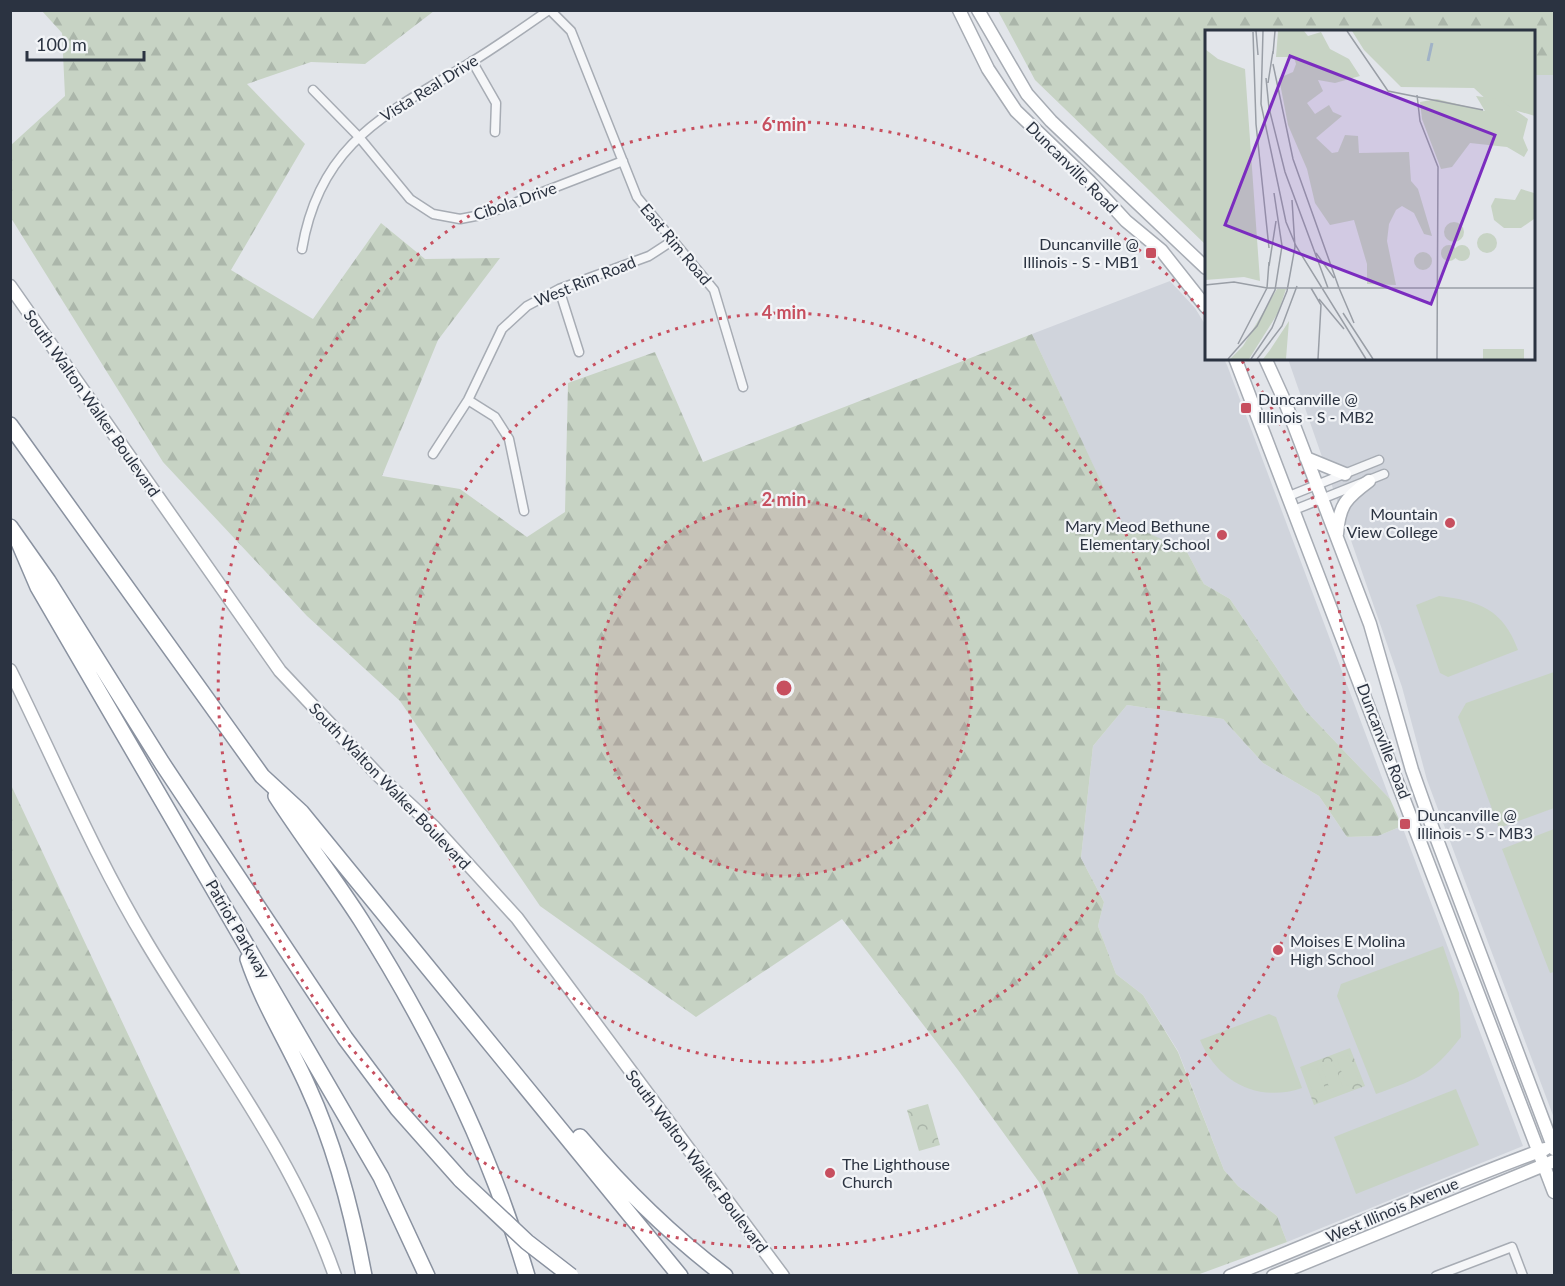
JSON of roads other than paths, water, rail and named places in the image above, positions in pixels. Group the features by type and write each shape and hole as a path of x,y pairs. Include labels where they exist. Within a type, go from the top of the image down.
{"highway":[{"path":"10,425 262,776 366,928 441,1059 492,1174 527,1275"},
{"path":"14,533 48,581 162,763 345,1038 398,1108 461,1180 527,1242 571,1275"},
{"name":"Patriot Parkway","path":"14,533 38,587 381,1177 427,1275"},
{"path":"262,776 301,812 680,1275"},
{"path":"240,933 256,985 307,1084 329,1138 350,1207 364,1275"},
{"path":"483,1035 522,1071 604,1166 635,1198 676,1236 725,1275"}],"main road":[{"name":"Duncanville Road","path":"959,10 978,51 1016,111 1090,182 1126,221 1161,250 1205,306"},
{"name":"Duncanville Road","path":"978,10 1022,84 1051,121 1205,267"},
{"path":"1006,96 1022,84"},
{"path":"1126,221 1140,206"},
{"name":"South Walton Walker Boulevard","path":"10,286 280,671 379,776 434,827 517,918 783,1275"},
{"name":"Duncanville Road","path":"1236,360 1539,1151 1549,1163 1554,1192"},
{"name":"Duncanville Road","path":"1266,360 1378,647 1412,770 1554,1146"},
{"path":"1306,458 1345,474"},
{"path":"1336,538 1339,512 1350,495 1369,480"},
{"path":"10,670 118,895 278,1151 326,1251 335,1275"},
{"name":"West Illinois Avenue","path":"1230,1275 1320,1240 1423,1195 1554,1146"},
{"name":"West Illinois Avenue","path":"1273,1275 1549,1163"},
{"path":"1320,1240 1326,1255"}],"street":[{"name":"Vista Real Drive","path":"302,249 306,223 320,190 336,163 359,137 404,100 472,61 550,10"},
{"name":"East Rim Road","path":"550,10 571,31 637,197 714,290 743,387"},
{"path":"472,61 496,103 495,132"},
{"name":"Cibola Drive","path":"313,90 359,137 410,199 433,214 460,219 486,214 623,161"},
{"name":"West Rim Road","path":"433,454 468,400 502,329 527,306 559,289 649,256 672,241"},
{"path":"559,289 579,352"},
{"path":"468,400 495,417 509,439 524,511"},
{"path":"1289,496 1379,460"},
{"path":"1294,510 1384,474"},
{"path":"1436,1275 1512,1247 1523,1275"}],"place":[{"name":"Duncanville @ Illinois - S - MB1","path":"1151,253"},
{"name":"Duncanville @ Illinois - S - MB2","path":"1246,408"},
{"name":"Mountain View College","path":"1450,523"},
{"name":"Mary Meod Bethune Elementary School","path":"1222,535"},
{"name":"Duncanville @ Illinois - S - MB3","path":"1405,824"},
{"name":"Moises E Molina High School","path":"1278,950"},
{"name":"The Lighthouse Church","path":"830,1173"}]}
